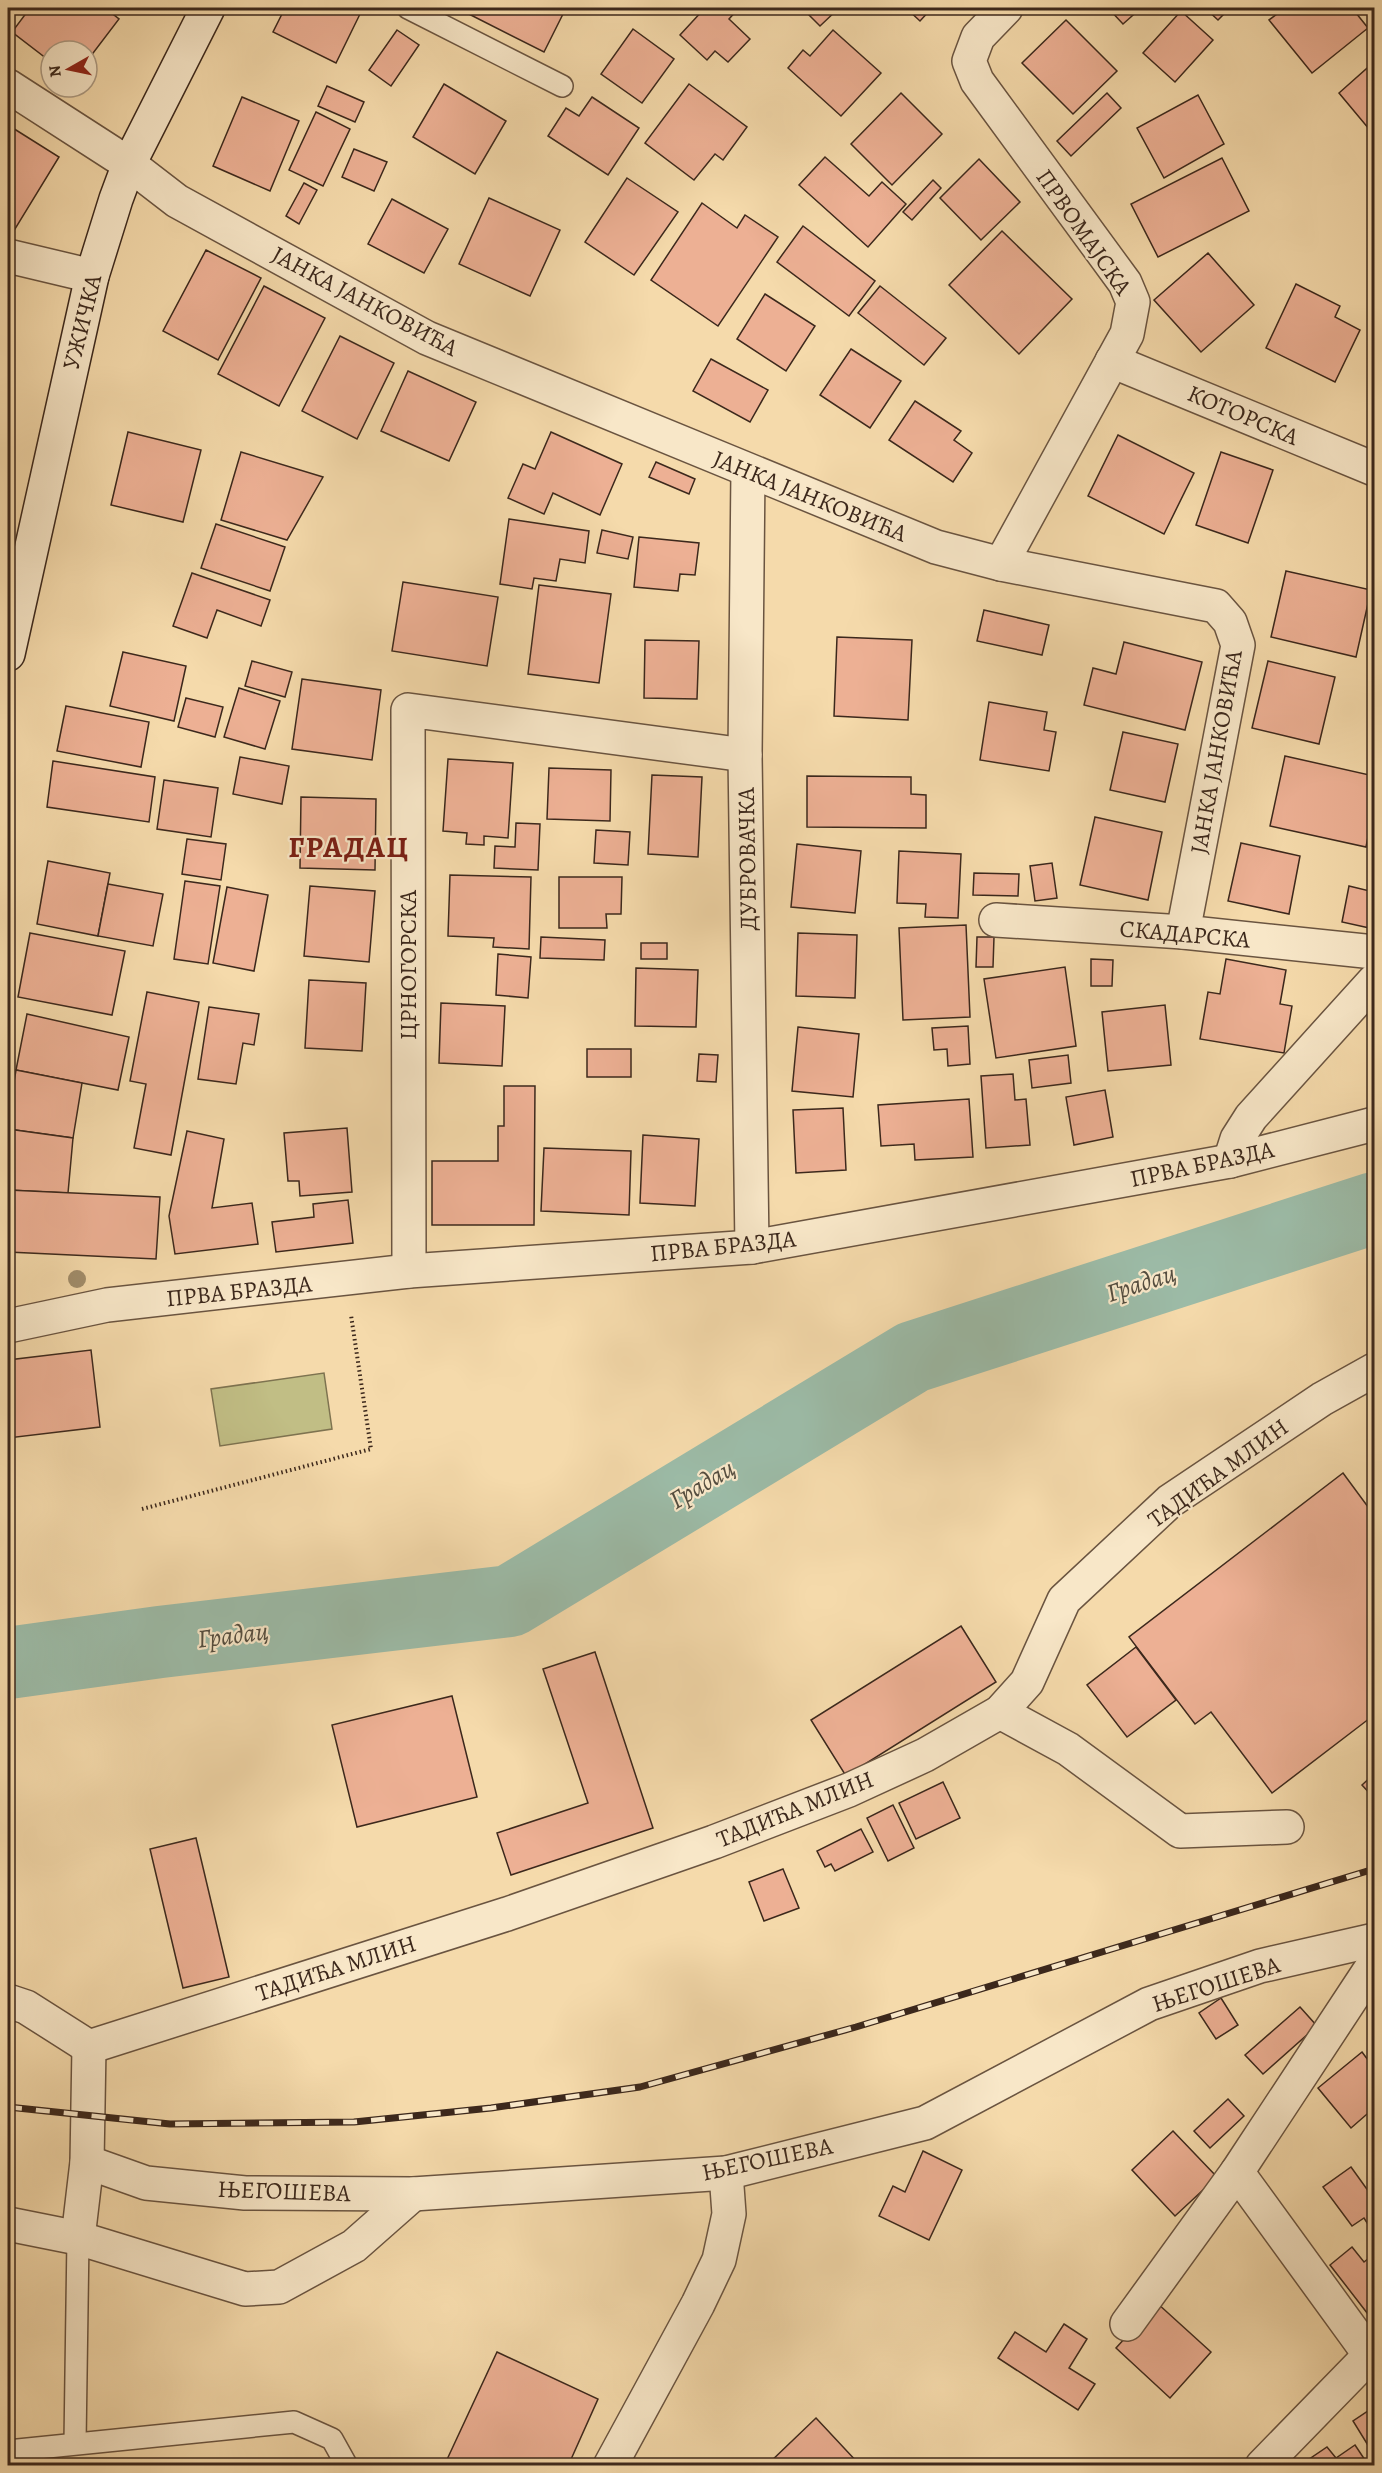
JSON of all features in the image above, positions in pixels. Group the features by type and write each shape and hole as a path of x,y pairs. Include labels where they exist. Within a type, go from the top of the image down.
{"street":[{"name":"УЖИЧКА","path":"8,654 92,276 129,164 208,8"},
{"name":"ПРВОМАЈСКА","path":"1001,564 1127,334 1133,302 1125,283 977,81 969,61 978,37 1005,8"},
{"name":"ЈАНКА ЈАНКОВИЋА","path":"8,86 129,164 177,201 427,338 936,547 1001,564 1216,606 1230,622 1238,645 1183,932"},
{"path":"8,256 92,276"},
{"name":"КОТОРСКА","path":"1112,361 1374,469"},
{"name":"ДУБРОВАЧКА","path":"748,471 745,755 752,1247"},
{"name":"ЦРНОГОРСКА","path":"409,1271 408,710 745,755"},
{"name":"СКАДАРСКА","path":"996,920 1183,932 1374,952"},
{"path":"1230,1161 1237,1139 1251,1117 1374,981"},
{"name":"ПРВА БРАЗДА","path":"8,1326 107,1305 409,1271 752,1247 1230,1161 1374,1124"},
{"name":"ПРВА БРАЗДА","path":"8,1305 63,1314"},
{"name":"ТАДИЋА МЛИН","path":"89,2047 507,1914 714,1842 849,1790 925,1755 1000,1712 1027,1682 1064,1600 1170,1501 1322,1399 1374,1370"},
{"path":"1000,1712 1068,1749 1180,1831 1287,1827"},
{"name":"ЊЕГОШЕВА","path":"87,2162 146,2183 244,2193 413,2194 726,2173 925,2123 1149,2004 1260,1966 1374,1940"},
{"path":"1127,2324 1237,2172 1374,1964"},
{"path":"8,2001 26,2007 89,2047 87,2162 78,2238"},
{"path":"1237,2172 1372,2353 1262,2466"},
{"path":"610,2466 698,2304 719,2260 729,2214 726,2173"},
{"path":"8,2224 78,2238 245,2289 279,2287 354,2246 413,2194"}],"lane":[{"path":"408,8 562,86"},
{"path":"75,2443 78,2238"},
{"path":"8,2451 294,2422 332,2439 347,2466"}],"path":[{"path":"142,1509 371,1449 353,1325"}],"shaded area":[{"path":"324,1373 332,1429 220,1446 211,1389"}],"building":[{"path":"30,8 105,8 119,19 99,45 99,39 39,39 39,53 12,32"},
{"path":"285,8 357,8 362,10 336,63 273,32"},
{"path":"457,8 566,8 544,52"},
{"path":"702,8 739,8 729,19 750,39 728,62 715,51 707,60 680,35 704,9"},
{"path":"802,8 839,8 820,26"},
{"path":"906,8 932,8 920,21"},
{"path":"1108,8 1141,8 1123,24"},
{"path":"1205,8 1230,8 1218,20"},
{"path":"1285,8 1352,8 1368,28 1312,73 1269,20"},
{"path":"1181,11 1213,40 1175,82 1143,53"},
{"path":"1066,20 1117,71 1073,114 1022,63"},
{"path":"633,29 674,59 642,103 601,74"},
{"path":"397,30 419,45 391,86 369,70"},
{"path":"833,30 881,73 841,116 788,68 803,50 810,56"},
{"path":"1374,62 1374,135 1339,93"},
{"path":"444,84 506,121 475,174 413,137"},
{"path":"689,84 747,127 723,160 715,154 694,180 645,143"},
{"path":"327,86 364,102 355,122 318,106"},
{"path":"901,93 942,134 892,185 851,144"},
{"path":"1107,93 1121,108 1071,156 1057,141"},
{"path":"1198,95 1224,144 1164,178 1137,128"},
{"path":"242,97 299,121 270,191 213,166"},
{"path":"592,97 639,128 608,175 548,136 566,108 579,116"},
{"path":"316,112 350,129 323,186 289,170"},
{"path":"8,125 59,157 15,229 8,224"},
{"path":"354,149 387,162 374,191 342,177"},
{"path":"825,157 869,196 882,182 906,204 868,247 799,185"},
{"path":"1222,158 1249,211 1158,257 1131,204"},
{"path":"979,159 1020,202 981,240 940,198"},
{"path":"627,178 678,212 634,275 585,242"},
{"path":"933,180 941,188 912,220 903,212"},
{"path":"304,183 317,190 299,224 286,216"},
{"path":"489,198 560,230 530,296 459,264"},
{"path":"392,199 448,229 424,273 368,244"},
{"path":"702,203 737,228 745,215 778,237 718,326 651,280"},
{"path":"803,226 875,281 849,316 777,262"},
{"path":"1002,231 1072,299 1019,354 949,285"},
{"path":"206,250 261,278 218,360 163,331"},
{"path":"1208,253 1254,305 1201,352 1154,300"},
{"path":"1296,284 1340,306 1335,317 1360,330 1335,382 1266,348"},
{"path":"264,286 325,318 279,406 218,374"},
{"path":"880,286 946,338 924,365 858,313"},
{"path":"765,294 815,326 786,371 737,339"},
{"path":"340,336 394,363 357,439 302,411"},
{"path":"851,349 901,381 870,428 820,395"},
{"path":"711,359 768,390 750,422 693,391"},
{"path":"408,371 476,402 449,461 381,431"},
{"path":"915,401 961,431 954,440 972,453 953,482 889,440"},
{"path":"128,432 201,450 183,522 111,505"},
{"path":"551,432 622,464 600,515 553,493 544,514 508,498 523,464 535,469"},
{"path":"1118,435 1194,473 1164,534 1088,496"},
{"path":"241,452 323,477 287,540 221,520"},
{"path":"1221,452 1273,470 1248,543 1196,525"},
{"path":"656,462 695,479 689,494 649,477"},
{"path":"509,519 589,531 585,563 560,559 556,581 534,578 532,589 500,584"},
{"path":"216,524 285,547 270,591 201,568"},
{"path":"602,530 633,537 628,559 597,553"},
{"path":"639,537 699,543 695,575 680,574 678,591 634,587"},
{"path":"1286,571 1371,590 1356,657 1271,637"},
{"path":"192,573 270,600 261,626 217,610 207,638 173,626"},
{"path":"403,582 498,597 487,666 392,651"},
{"path":"539,585 611,594 599,683 528,674"},
{"path":"984,610 1049,625 1042,655 977,641"},
{"path":"837,637 912,640 908,720 834,716"},
{"path":"645,640 699,641 697,699 644,698"},
{"path":"1124,642 1202,662 1185,730 1084,705 1093,668 1116,674"},
{"path":"123,652 186,666 174,721 110,706"},
{"path":"252,661 292,672 285,697 245,686"},
{"path":"1268,661 1335,677 1319,744 1252,728"},
{"path":"302,679 381,690 372,760 292,749"},
{"path":"239,688 280,701 265,749 224,737"},
{"path":"186,698 223,707 215,737 178,727"},
{"path":"989,702 1047,712 1044,730 1056,732 1049,771 980,760"},
{"path":"66,706 149,722 141,767 57,751"},
{"path":"1123,732 1178,744 1165,802 1110,790"},
{"path":"1285,756 1374,776 1374,807 1366,847 1270,826"},
{"path":"240,757 289,766 282,804 233,794"},
{"path":"448,759 513,763 508,838 484,836 484,845 466,844 467,833 443,831"},
{"path":"53,761 155,777 149,822 47,807"},
{"path":"549,768 611,770 610,821 547,819"},
{"path":"652,775 702,777 698,857 648,854"},
{"path":"807,776 911,777 911,794 926,795 926,828 807,827"},
{"path":"164,780 218,788 211,837 157,829"},
{"path":"301,797 376,799 375,870 300,868"},
{"path":"1095,817 1162,832 1148,900 1080,885"},
{"path":"516,823 540,824 538,870 494,868 495,846 515,847"},
{"path":"596,830 630,832 628,865 594,863"},
{"path":"187,839 226,844 221,880 182,874"},
{"path":"1241,843 1300,856 1289,914 1228,901"},
{"path":"797,844 861,851 855,913 791,907"},
{"path":"899,851 961,854 958,918 925,917 926,904 897,903"},
{"path":"48,861 110,873 98,936 37,924"},
{"path":"1052,863 1057,898 1035,901 1030,866"},
{"path":"974,873 1019,874 1018,896 973,895"},
{"path":"450,875 531,877 529,949 493,947 494,938 448,936"},
{"path":"559,877 622,877 621,914 606,914 607,928 559,928"},
{"path":"185,881 220,886 208,964 174,959"},
{"path":"108,884 163,894 153,946 98,936"},
{"path":"310,886 375,891 369,962 304,956"},
{"path":"1349,886 1374,892 1374,929 1342,922"},
{"path":"227,887 268,895 254,971 213,963"},
{"path":"966,925 970,1017 903,1020 899,928"},
{"path":"30,933 125,951 112,1015 18,997"},
{"path":"798,933 857,935 855,998 796,996"},
{"path":"541,937 605,940 604,960 540,958"},
{"path":"977,937 994,937 993,967 976,967"},
{"path":"641,943 667,943 667,959 641,959"},
{"path":"498,954 531,957 528,998 496,995"},
{"path":"1091,959 1113,960 1112,986 1091,986"},
{"path":"1226,959 1286,970 1280,1004 1292,1006 1284,1053 1200,1039 1208,992 1220,994"},
{"path":"1065,967 1076,1046 996,1058 984,979"},
{"path":"636,968 698,970 696,1027 635,1026"},
{"path":"309,980 366,983 362,1051 305,1048"},
{"path":"147,992 199,1002 171,1155 134,1148 146,1084 130,1081"},
{"path":"441,1003 505,1006 502,1066 439,1063"},
{"path":"1165,1005 1171,1065 1108,1071 1102,1012"},
{"path":"209,1007 259,1014 254,1045 243,1043 236,1084 198,1079"},
{"path":"27,1014 129,1037 118,1090 16,1070"},
{"path":"968,1026 970,1064 948,1066 947,1049 934,1050 932,1028"},
{"path":"798,1027 859,1034 853,1097 792,1091"},
{"path":"587,1049 631,1049 631,1077 587,1077"},
{"path":"699,1054 718,1055 716,1082 697,1081"},
{"path":"1068,1055 1071,1083 1032,1088 1029,1060"},
{"path":"16,1070 82,1083 73,1138 8,1129"},
{"path":"1013,1074 1015,1100 1026,1099 1030,1145 986,1148 981,1076"},
{"path":"504,1086 535,1086 534,1225 432,1225 432,1161 498,1161 498,1126 504,1126"},
{"path":"1105,1090 1113,1137 1074,1145 1066,1097"},
{"path":"969,1099 973,1157 915,1160 914,1144 881,1146 878,1105"},
{"path":"843,1108 846,1170 796,1173 793,1110"},
{"path":"347,1128 352,1192 300,1196 299,1181 288,1181 284,1133"},
{"path":"8,1129 73,1138 68,1193 8,1190"},
{"path":"187,1131 224,1139 212,1208 252,1203 258,1244 175,1254 169,1216"},
{"path":"643,1135 699,1139 695,1206 640,1203"},
{"path":"544,1148 631,1151 629,1215 541,1211"},
{"path":"8,1190 160,1197 156,1259 8,1252"},
{"path":"348,1200 353,1243 276,1252 272,1222 314,1217 313,1204"},
{"path":"91,1350 100,1427 8,1438 8,1360"},
{"path":"1343,1473 1374,1515 1374,1551 1369,1555 1374,1563 1374,1715 1272,1793 1211,1712 1195,1724 1129,1637"},
{"path":"961,1626 996,1682 846,1776 811,1720"},
{"path":"1136,1647 1176,1700 1127,1737 1087,1685"},
{"path":"595,1652 653,1828 511,1875 497,1833 588,1803 543,1669"},
{"path":"452,1696 477,1797 357,1827 332,1725"},
{"path":"1374,1774 1374,1798 1362,1785"},
{"path":"943,1782 960,1818 916,1839 899,1803"},
{"path":"893,1805 914,1848 888,1861 867,1818"},
{"path":"861,1829 873,1852 835,1871 831,1864 825,1867 817,1851"},
{"path":"196,1838 229,1977 183,1988 150,1849"},
{"path":"783,1869 799,1908 764,1921 749,1882"},
{"path":"1374,1996 1374,2009 1368,2002"},
{"path":"1221,1998 1238,2025 1216,2039 1199,2013"},
{"path":"1300,2007 1317,2026 1263,2074 1245,2055"},
{"path":"1362,2052 1374,2068 1374,2108 1351,2128 1318,2088"},
{"path":"1228,2099 1244,2116 1210,2148 1194,2131"},
{"path":"1173,2131 1217,2177 1175,2216 1132,2170"},
{"path":"923,2151 962,2170 929,2240 879,2216 893,2186 905,2192"},
{"path":"1351,2167 1374,2199 1373,2232 1364,2218 1352,2226 1323,2187"},
{"path":"1352,2247 1364,2262 1374,2254 1374,2315 1371,2318 1330,2265"},
{"path":"1157,2303 1211,2352 1170,2398 1116,2348"},
{"path":"1064,2324 1087,2339 1069,2368 1095,2384 1078,2410 998,2358 1015,2332 1046,2352"},
{"path":"497,2352 598,2399 568,2466 444,2466"},
{"path":"1374,2407 1374,2455 1353,2421"},
{"path":"816,2418 859,2464 766,2466"},
{"path":"1355,2445 1369,2466 1299,2466 1327,2447 1336,2458"}],"waterway":[{"name":"Градац","path":"8,1663 160,1642 510,1601 913,1357 1374,1208"}],"railway":[{"path":"8,2107 170,2124 354,2122 491,2108 640,2087 856,2027 1374,1869"}],"district":[{"name":"ГРАДАЦ","path":"349,847"}]}
